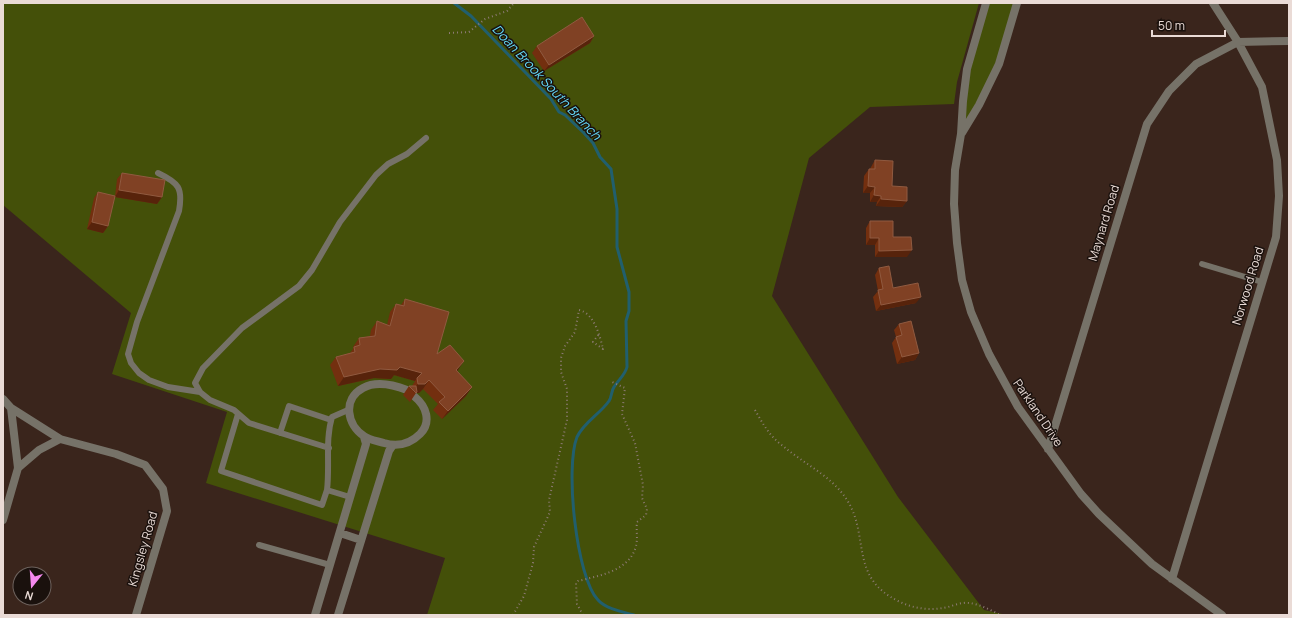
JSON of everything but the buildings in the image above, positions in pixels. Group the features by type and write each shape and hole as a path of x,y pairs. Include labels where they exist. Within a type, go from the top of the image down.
{"street":[{"name":"Parkland Drive","path":"986,3 967,69 961,134 955,170 954,204 962,280 971,312 999,375 1018,408 1062,470 1098,514 1128,543 1172,579 1222,615"},
{"name":"Parkland Drive","path":"961,134 979,105 999,64 1017,3"},
{"name":"Norwood Road","path":"1172,579 1276,237 1279,196 1277,160 1262,87 1238,42 1213,3"},
{"path":"1238,42 1289,41"},
{"name":"Maynard Road","path":"1048,449 1147,124 1169,91 1196,64 1238,42"},
{"path":"315,615 366,444 364,437 350,418 348,410 355,394 362,388 370,385 394,386 407,390"},
{"path":"364,437 393,445 414,440 422,432 426,424 427,414 424,407 415,396"},
{"path":"3,399 11,408 60,439"},
{"path":"3,520 18,468 11,408"},
{"path":"18,468 39,450 60,439"},
{"name":"Kingsley Road","path":"60,439 116,454 145,465 163,489 167,510 136,615"},
{"path":"338,615 388,451 393,445"},
{"path":"340,533 361,540"}],"lane":[{"path":"200,392 195,383 202,368 242,328 299,286 312,270 340,222 376,176 388,164 407,154 426,138"},
{"path":"158,173 175,182 180,188 182,197 179,211 137,322 128,354 131,363 139,373 149,380 168,387 200,392 238,414 249,423 329,448"},
{"path":"1202,264 1262,282"},
{"path":"280,433 289,406 331,420"},
{"path":"238,414 221,471 322,505 327,490 329,448 328,434 331,420 332,417 348,410"},
{"path":"327,490 350,497"},
{"path":"259,545 330,565"}],"path":[{"path":"449,33 469,32 485,19 507,10 514,3"},
{"path":"513,615 524,596 533,563 534,547 550,512 549,500 567,420 567,389 560,372 561,358 565,346 575,332 579,310 590,316 599,334 603,349 593,342 599,334"},
{"path":"584,615 577,604 576,583 580,580 616,569 629,559 636,547 637,522 646,515 647,509 642,498 643,485 635,443 622,414 625,388 610,381"},
{"path":"756,410 767,430 778,442 812,466 848,501 855,518 865,565 879,589 899,601 920,608 939,609 970,603 1000,615"}],"green space":[{"path":"3,3 979,3 957,82 954,104 870,107 809,158 772,296 898,497 984,610 1007,615 427,615 445,558 206,483 227,412 112,374 131,313 3,205"},
{"path":"986,3 1017,3 999,64 961,134 963,101"}],"waterway":[{"name":"Doan Brook South Branch","path":"454,3 471,16 551,99 559,112 565,115 584,133 593,143 600,157 611,169 617,209 617,247 629,292 629,311 626,321 627,367 613,389 609,401 588,422 577,437 572,472 573,496 579,546 590,588 598,600 605,606 634,615"}]}
